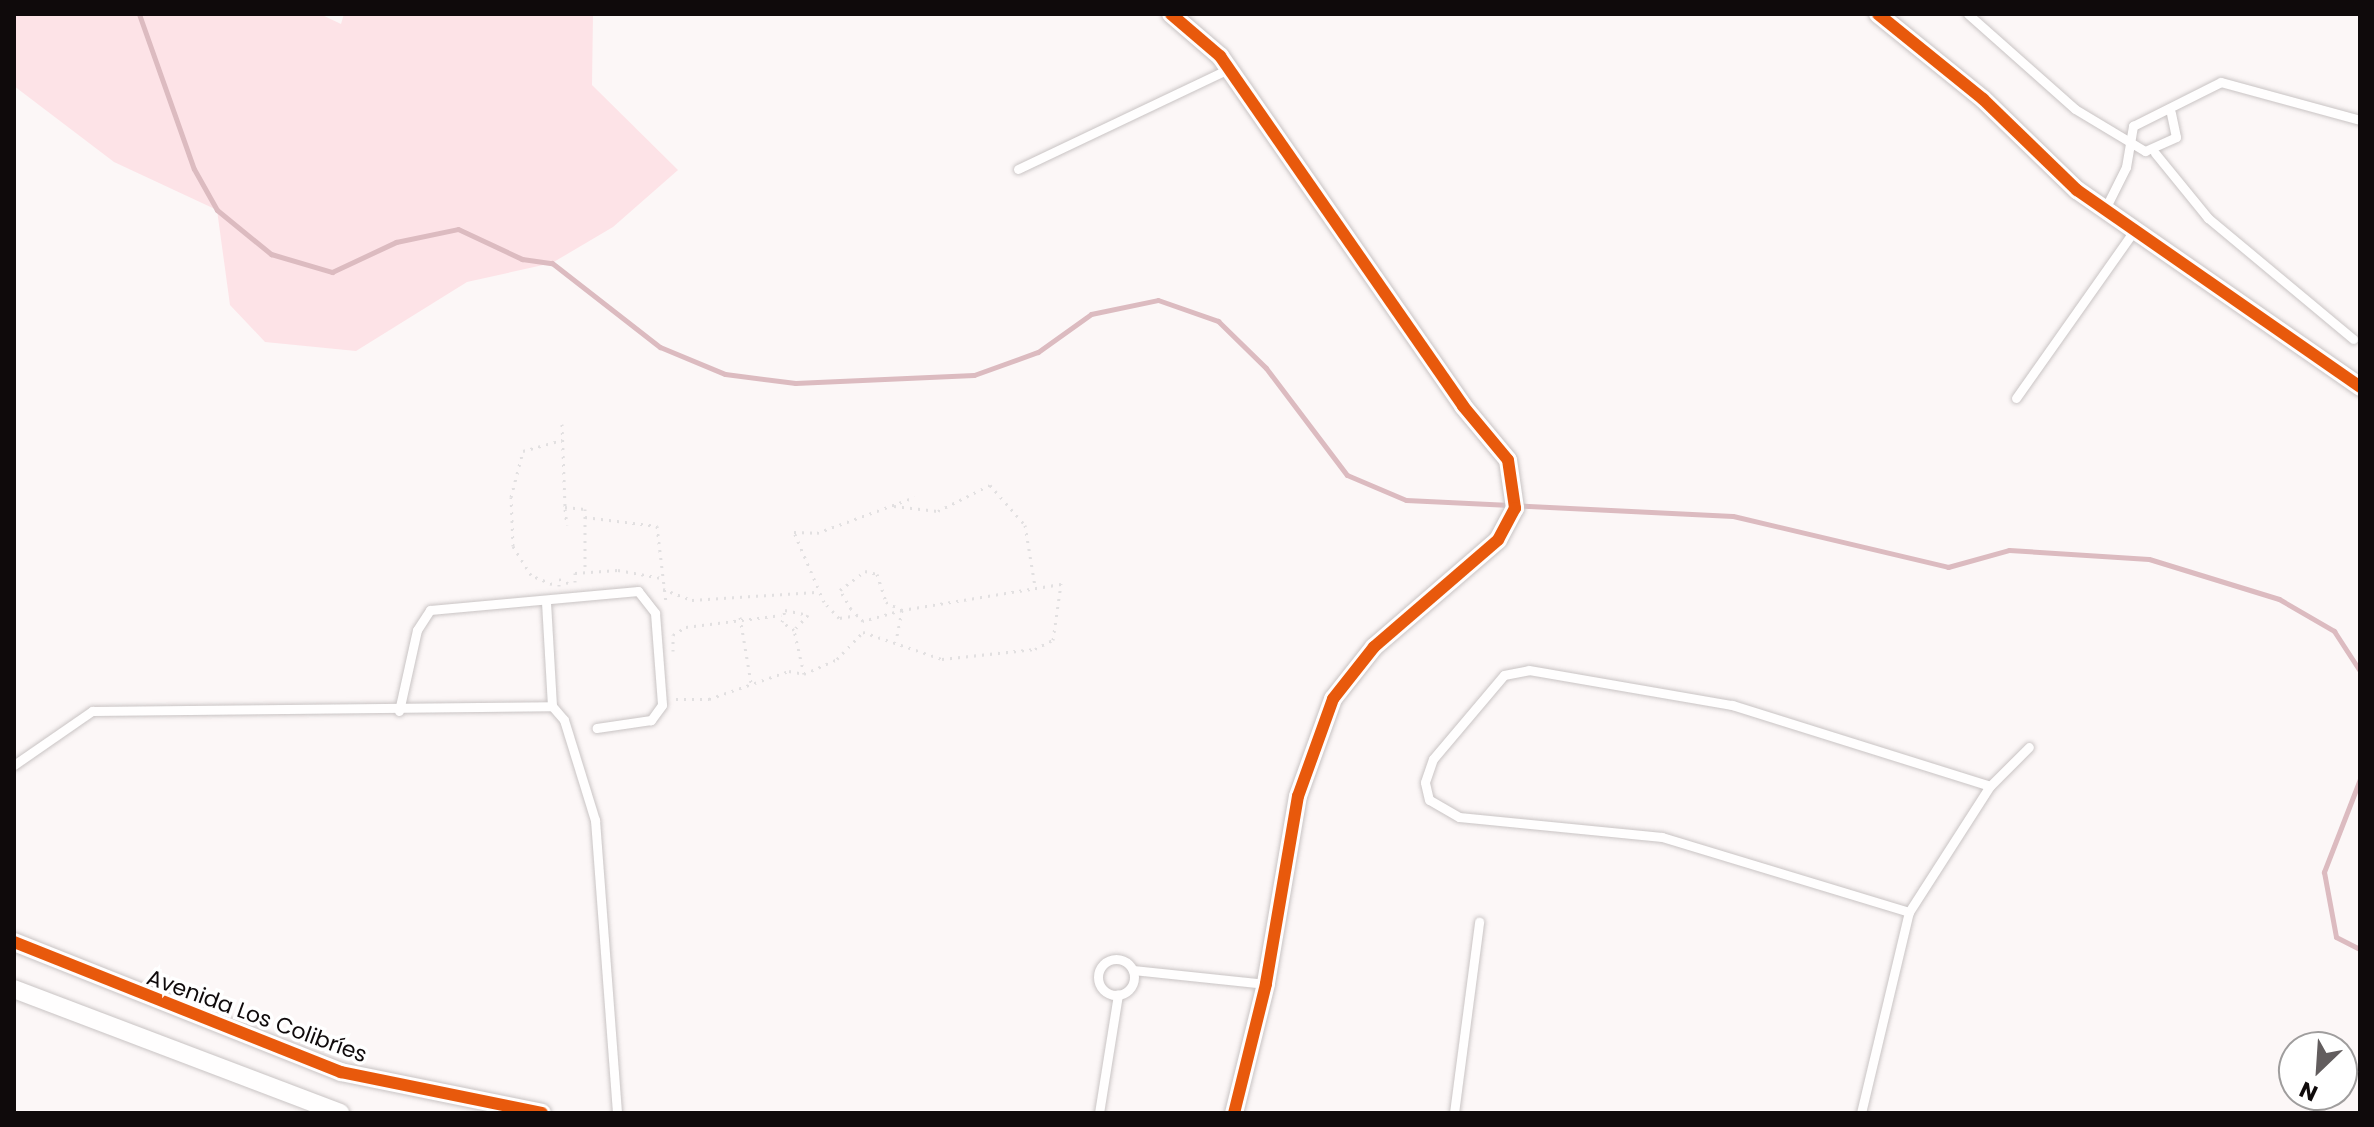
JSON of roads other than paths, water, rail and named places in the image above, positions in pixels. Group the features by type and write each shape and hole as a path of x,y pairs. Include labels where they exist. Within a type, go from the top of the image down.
{"street":[{"path":"1171,14 1229,69 1463,406 1508,460 1515,508 1498,540 1374,647 1333,699 1298,796 1266,984 1234,1113"},
{"path":"1878,14 2105,209 2360,387"},
{"name":"Avenida Los Colibríes","path":"14,942 341,1072 542,1113"},
{"path":"14,989 340,1113"}],"lane":[{"path":"1968,14 2075,109 2155,153 2208,218 2353,339"},
{"path":"1018,169 1229,69"},
{"path":"2105,209 2134,141 2133,126 2144,117 2171,113 2221,82 2360,120"},
{"path":"2155,153 2176,137 2171,113"},
{"path":"2016,398 2135,229"},
{"path":"399,711 417,630 430,610 546,602 621,589 648,597 655,613 662,705 651,720 597,728"},
{"path":"546,602 552,706 564,720 595,820 617,1113"},
{"path":"1909,912 1662,837 1459,817 1429,800 1425,782 1433,759 1504,675 1529,670 1732,705 1990,786"},
{"path":"14,765 92,711 399,711 552,706"},
{"path":"1861,1113 1909,912 1990,786 2029,747"},
{"path":"1454,1113 1479,922"},
{"path":"1118,995 1100,986 1100,967 1117,959 1133,970 1266,984"},
{"path":"1099,1113 1118,995 1133,984 1133,970"}],"waterway":[{"path":"139,14 194,169 217,210 271,254 332,272 396,242 458,229 522,259 552,263 660,347 725,374 795,383 974,375 1038,352 1091,314 1158,300 1218,321 1266,368 1347,475 1406,500 1733,516 1948,567 2009,550 2149,559 2279,599 2334,631 2360,671"},
{"path":"2360,779 2324,872 2336,937 2360,949"}]}
